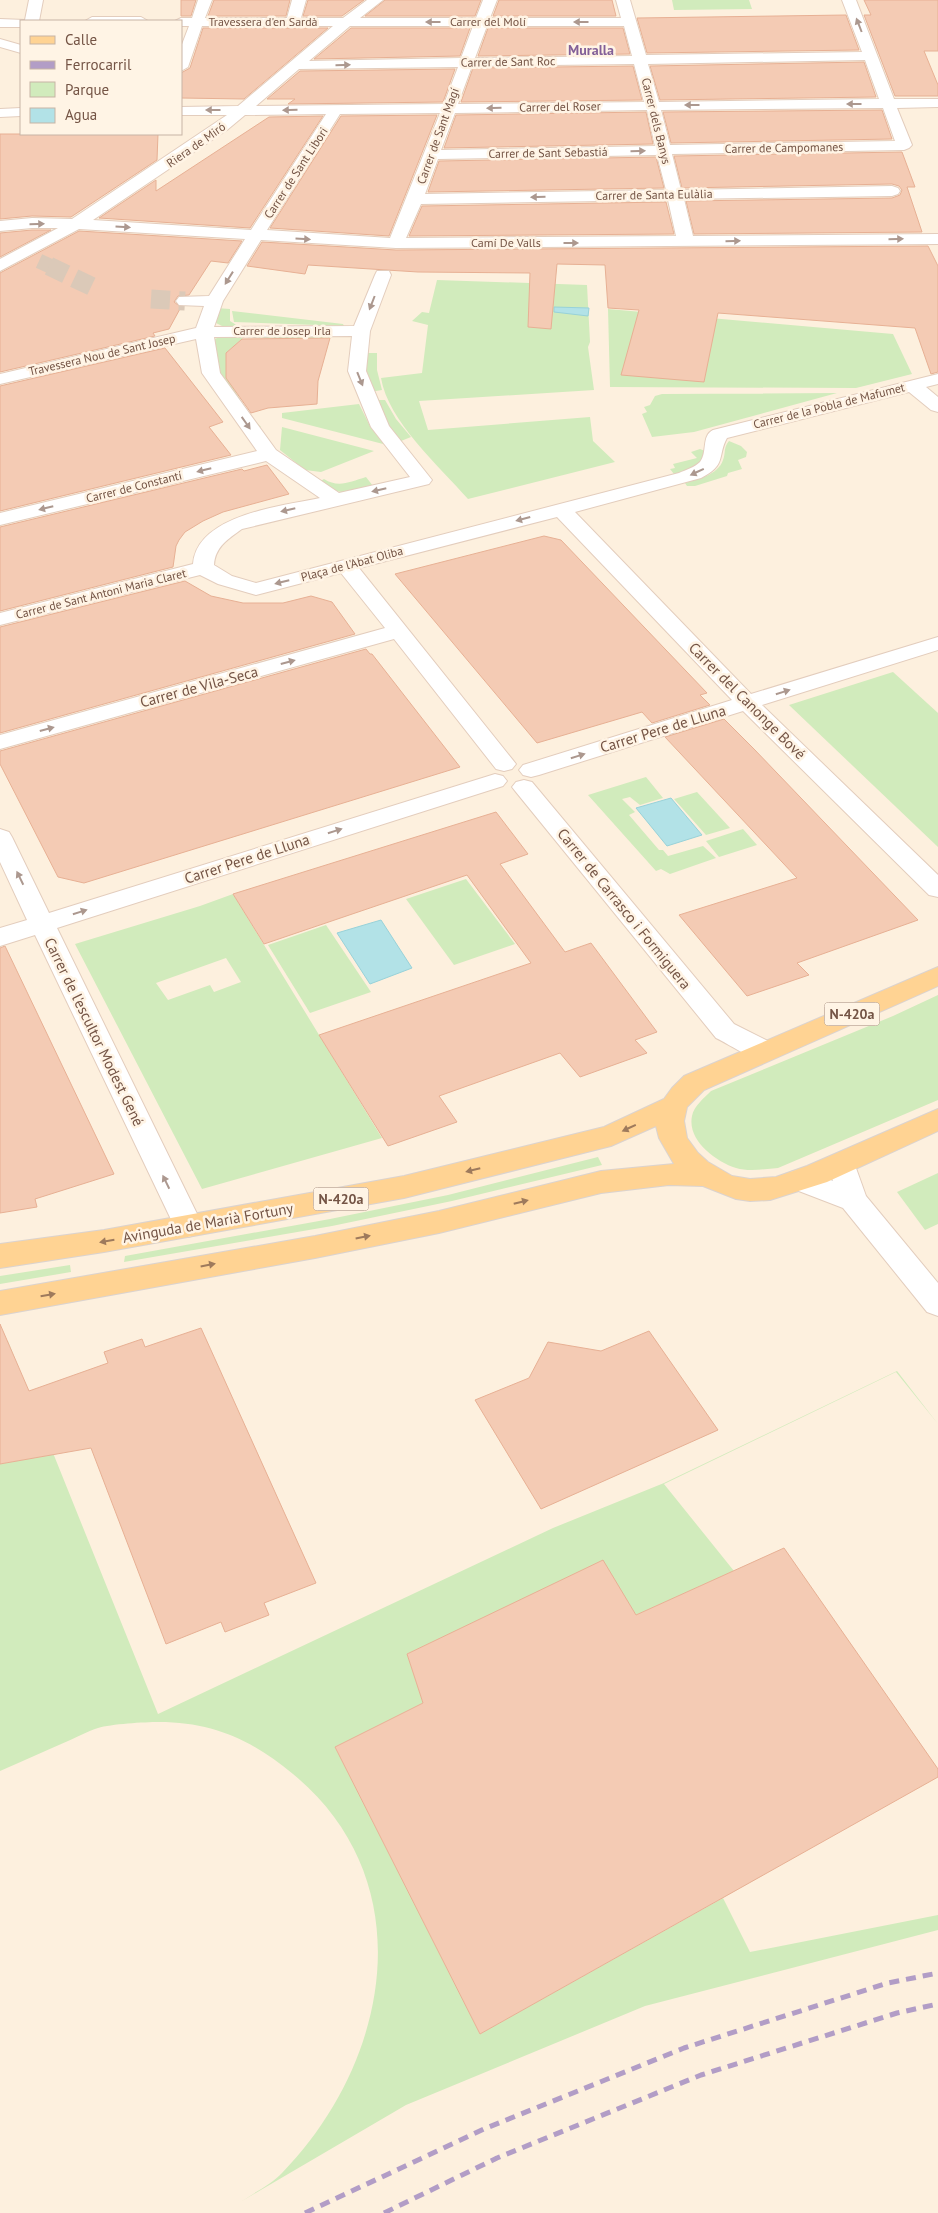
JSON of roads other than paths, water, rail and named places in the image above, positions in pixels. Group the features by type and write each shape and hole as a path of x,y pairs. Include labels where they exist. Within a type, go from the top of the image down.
{"main road":[{"name":"N-420a","path":"673,1106 679,1095 694,1083 731,1065 938,976"},
{"name":"Avinguda de Marià Fortuny","path":"0,1256 104,1241 404,1187 611,1136 673,1106"},
{"path":"673,1106 669,1128 677,1147 687,1162 708,1176 735,1188 762,1190 787,1185 842,1164 938,1119"},
{"path":"0,1303 334,1243 439,1222 601,1182 670,1174 708,1176"}],"street":[{"path":"32,20 36,0"},
{"path":"182,64 205,0"},
{"path":"292,22 299,0"},
{"name":"Riera de Miró","path":"0,266 75,224 168,164 244,110 345,23 376,0"},
{"name":"Carrer de Sant Magí","path":"396,244 415,199 490,0"},
{"name":"Carrer dels Banys","path":"623,0 654,106 686,242"},
{"path":"848,0 889,104"},
{"path":"86,20 88,7"},
{"name":"Travessera d'en Sardà","path":"182,22 345,23"},
{"name":"Carrer del Molí","path":"345,23 630,22"},
{"path":"0,23 20,24"},
{"path":"0,43 20,49"},
{"name":"Carrer de Sant Roc","path":"295,66 871,56"},
{"name":"Carrer del Roser","path":"182,111 938,103"},
{"name":"Carrer de Campomanes","path":"664,151 904,145 889,104"},
{"name":"Carrer de Sant Libori","path":"204,332 214,302 336,109"},
{"path":"0,113 20,112"},
{"name":"Carrer de Sant Sebastiá","path":"432,154 664,151"},
{"name":"Carrer de Santa Eulàlia","path":"415,199 892,191"},
{"name":"Camí De Valls","path":"0,226 32,223 75,224 396,244 938,239"},
{"path":"24,253 40,261"},
{"path":"203,568 204,556 214,539 235,526 270,515 422,480 380,427 357,371 361,331 383,275"},
{"path":"185,301 214,302"},
{"name":"Carrer de Josep Irla","path":"204,332 235,330 361,331"},
{"path":"204,332 211,373 269,454 336,500"},
{"name":"Travessera Nou de Sant Josep","path":"0,379 110,352 204,332"},
{"name":"Carrer de la Pobla de Mafumet","path":"720,434 938,379"},
{"path":"912,385 938,406"},
{"name":"Plaça de l'Abat Oliba","path":"203,568 226,580 256,589 698,472 715,455 716,436 720,434"},
{"name":"Carrer de Constantí","path":"0,519 269,454"},
{"name":"Carrer del Canonge Bové","path":"561,509 747,703 938,889"},
{"path":"346,565 399,632 500,772 507,788 528,778"},
{"name":"Carrer de Sant Antoni Maria Claret","path":"0,619 203,568"},
{"name":"Carrer de Vila-Seca","path":"0,742 399,632"},
{"name":"Carrer Pere de Lluna","path":"528,778 747,703 938,643"},
{"name":"Carrer Pere de Lluna","path":"0,937 500,772"},
{"name":"Carrer de Carrasco i Formiguera","path":"528,778 725,1031 765,1051"},
{"name":"Carrer de l'escultor Modest Gené","path":"0,838 188,1226"},
{"name":"Carrer de Carrasco i Formiguera","path":"725,1031 731,1065"},
{"path":"842,1164 854,1200 938,1304"},
{"path":"801,1180 854,1200"}],"water":[{"path":"554,307 589,308 588,316 554,312"},
{"path":"671,798 702,835 667,846 636,808"},
{"path":"381,920 412,968 370,984 337,933"}],"tunnel":[{"path":"39,261 52,267"},
{"path":"49,266 95,288"},
{"path":"151,299 185,301"}],"railway":[{"path":"305,2213 484,2129 684,2048 888,1983 938,1973"},
{"path":"384,2213 497,2158 701,2075 897,2013 938,2004"}],"district":[{"name":"Muralla","path":"591,50"}]}
